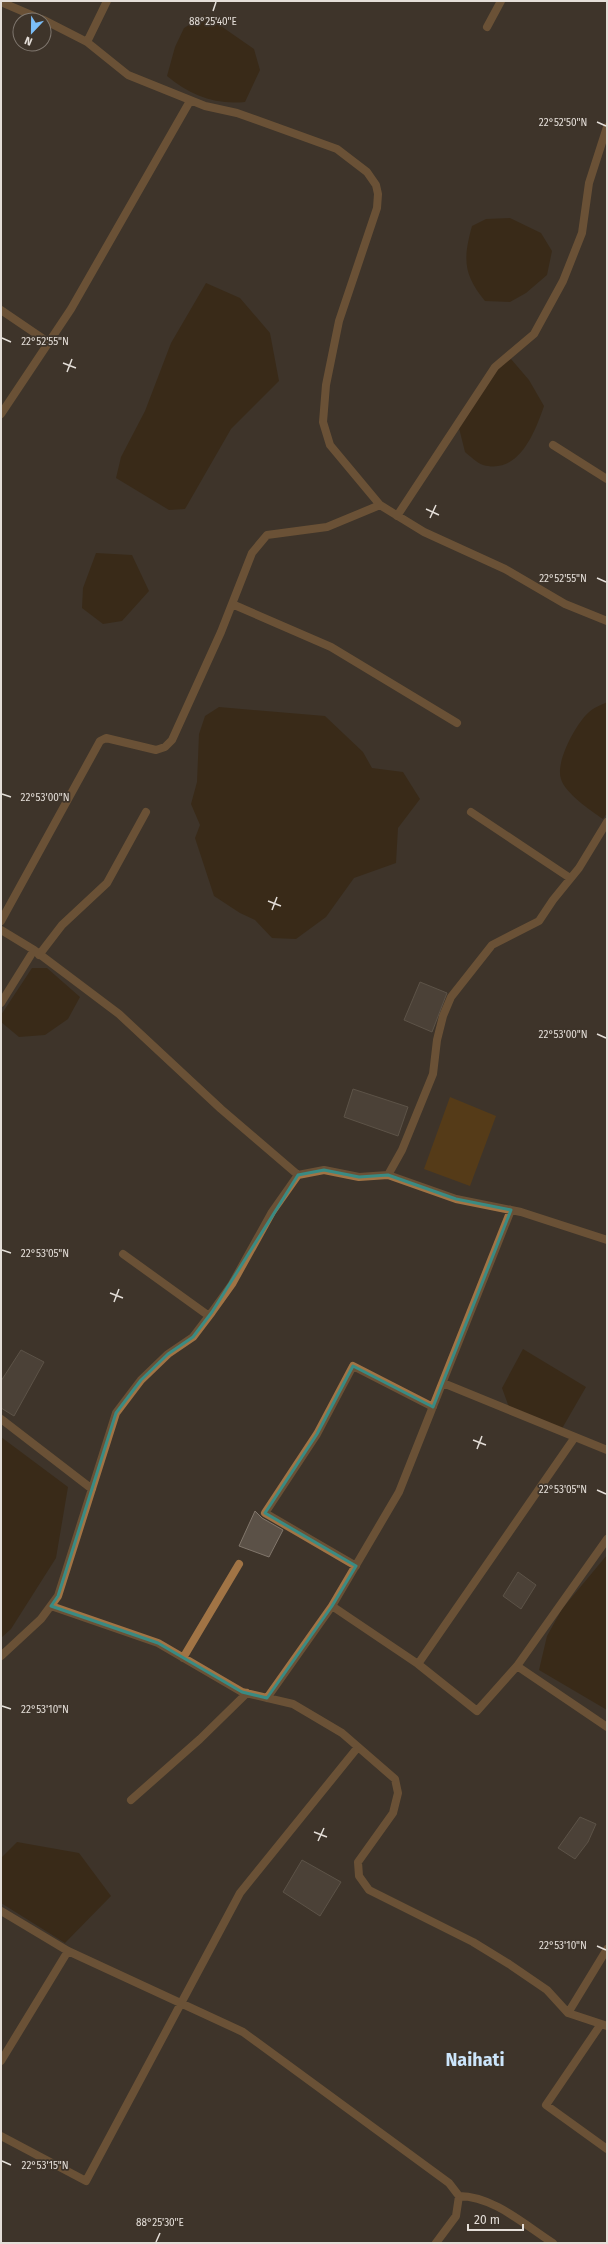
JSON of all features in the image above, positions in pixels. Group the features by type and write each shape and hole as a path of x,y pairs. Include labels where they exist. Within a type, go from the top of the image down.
{"street":[{"path":"87,42 107,1"},
{"path":"487,27 501,1"},
{"path":"1,2 25,12"},
{"path":"52,24 87,42 128,75 190,101 275,126 337,149 367,172 376,185 378,194 377,208 339,321 326,385 323,422 330,445 380,505 397,516 424,532 505,569 565,604 607,621"},
{"path":"1,414 71,308 190,101"},
{"path":"397,516 495,367 534,334 563,281 582,233 589,183 607,127"},
{"path":"1,310 48,342"},
{"path":"553,445 607,479"},
{"path":"1,921 100,741 106,738 156,750 165,747 172,740 221,632 252,553 267,535 328,527 380,505"},
{"path":"232,604 330,647 457,723"},
{"path":"1,1003 36,952 62,925 107,883 146,812"},
{"path":"471,812 570,878"},
{"path":"388,1175 402,1150 433,1074 437,1040 443,1016 451,997 492,946 539,921 570,878 607,822"},
{"path":"1,930 36,952 119,1014 222,1109 298,1175"},
{"path":"1,1656 41,1619 58,1596 116,1412 141,1380 168,1354 193,1337 232,1284 272,1212 298,1175 324,1170 359,1177 388,1175 456,1199 510,1210 607,1240"},
{"path":"267,1698 332,1606 399,1492 510,1210"},
{"path":"123,1254 209,1316"},
{"path":"356,1566 266,1513 317,1434 353,1366 433,1407"},
{"path":"443,1383 607,1450"},
{"path":"1,1419 92,1489"},
{"path":"418,1664 575,1437"},
{"path":"332,1606 418,1664 477,1712 516,1666 607,1539"},
{"path":"182,1658 239,1564"},
{"path":"51,1606 158,1643 182,1658 247,1693 293,1704 342,1733 396,1779 398,1793 393,1814 358,1862 359,1876 369,1890 473,1942 509,1964 547,1990 568,2013 604,2025 546,2105 607,2150"},
{"path":"516,1666 607,1727"},
{"path":"131,1800 200,1739 247,1693"},
{"path":"1,2136 86,2181 240,1893 358,1747"},
{"path":"1,1911 68,1951 243,2032 449,2183 459,2196 456,2216 436,2243"},
{"path":"568,2013 607,1949"},
{"path":"1,2061 68,1951"},
{"path":"459,2196 472,2196 493,2205 553,2243"}],"highlighted area":[{"path":"324,1170 359,1177 388,1175 456,1199 511,1210 433,1407 353,1366 317,1434 265,1513 356,1566 332,1606 267,1698 242,1692 158,1643 51,1606 58,1596 116,1413 141,1380 168,1354 193,1337 212,1312 298,1175"}],"shaded area":[{"path":"205,15 254,49 260,70 245,102 223,102 203,97 176,83 167,76 175,47 184,28"},
{"path":"510,218 541,233 552,251 547,275 526,293 510,302 485,301 472,283 467,266 467,248 472,226 486,219"},
{"path":"206,283 240,298 270,333 279,381 231,429 185,509 169,510 116,478 121,457 145,411 171,343"},
{"path":"511,359 529,380 544,406 536,428 524,449 516,458 506,464 496,466 483,465 465,452 459,428 495,367"},
{"path":"96,553 132,555 149,591 122,621 103,624 82,608 83,588"},
{"path":"607,702 607,813 603,819 573,796 563,784 560,772 561,763 568,744 583,718 590,711"},
{"path":"219,707 325,716 363,752 372,768 403,772 420,799 398,828 396,863 354,878 326,917 296,939 272,938 255,920 240,913 214,896 195,838 200,825 191,804 197,782 199,734 205,716"},
{"path":"32,968 47,968 80,997 68,1019 45,1035 19,1037 1,1022 1,1015"},
{"path":"450,1097 496,1116 470,1186 424,1169"},
{"path":"523,1349 586,1387 560,1432 510,1410 502,1388"},
{"path":"1,1437 68,1487 56,1558 11,1629 1,1638"},
{"path":"607,1555 607,1710 539,1670 547,1636 562,1609"},
{"path":"17,1842 79,1853 111,1896 65,1943 1,1903 1,1858"}],"building":[{"path":"420,982 447,993 432,1032 404,1020"},
{"path":"353,1089 408,1107 398,1136 344,1117"},
{"path":"21,1350 44,1362 14,1416 1,1408 1,1381"},
{"path":"255,1511 262,1518 283,1530 269,1557 239,1546"},
{"path":"518,1572 536,1585 521,1609 503,1596"},
{"path":"580,1817 596,1824 588,1842 575,1859 558,1848"},
{"path":"302,1860 341,1882 320,1916 283,1892"}],"district":[{"name":"Naihati","path":"475,2060"}]}
